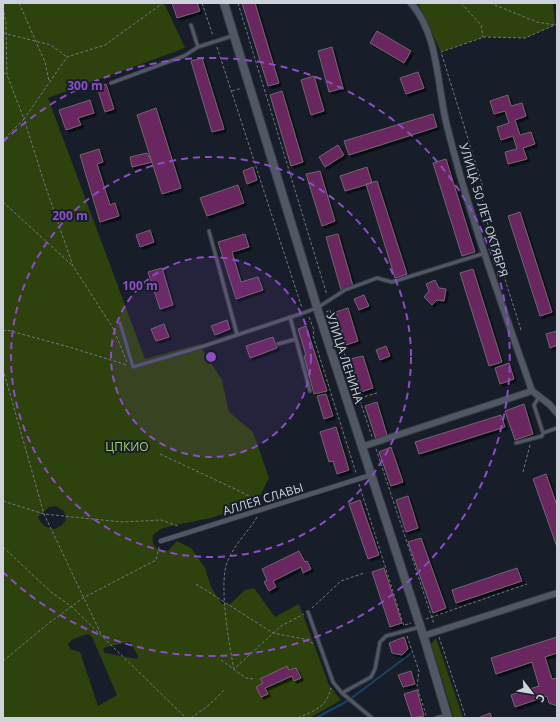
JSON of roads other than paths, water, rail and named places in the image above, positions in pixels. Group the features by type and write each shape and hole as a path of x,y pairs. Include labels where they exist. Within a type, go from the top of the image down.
{"street":[{"name":"УЛИЦА ЛЕНИНА","path":"224,3 318,311 423,636 447,716"},
{"path":"412,4 420,3"},
{"name":"УЛИЦА 50 ЛЕТ ОКТЯБРЯ","path":"412,4 419,14 434,54 447,126 485,253 532,391"},
{"path":"361,447 532,391 557,413"},
{"name":"АЛЛЕЯ СЛАВЫ","path":"161,541 371,475"},
{"path":"423,636 557,592"}],"lane":[{"path":"191,25 198,47"},
{"path":"111,83 184,56 198,47 234,36"},
{"path":"209,231 237,334"},
{"path":"120,323 134,367 204,346 290,317 318,311 327,300 345,290 377,278 392,282 485,253"},
{"path":"290,317 310,391"},
{"path":"278,344 296,340"},
{"path":"539,397 534,405 543,433"},
{"path":"516,443 542,436 543,433 557,428"},
{"path":"308,612 333,682 342,693 372,718"},
{"path":"342,693 371,677 375,669 380,642 386,636 405,631 419,624"},
{"path":"436,718 447,716"}],"waterway":[{"path":"316,718 349,700 410,654"}],"park label":[{"name":"ЦПКИО","path":"127,446"}]}
